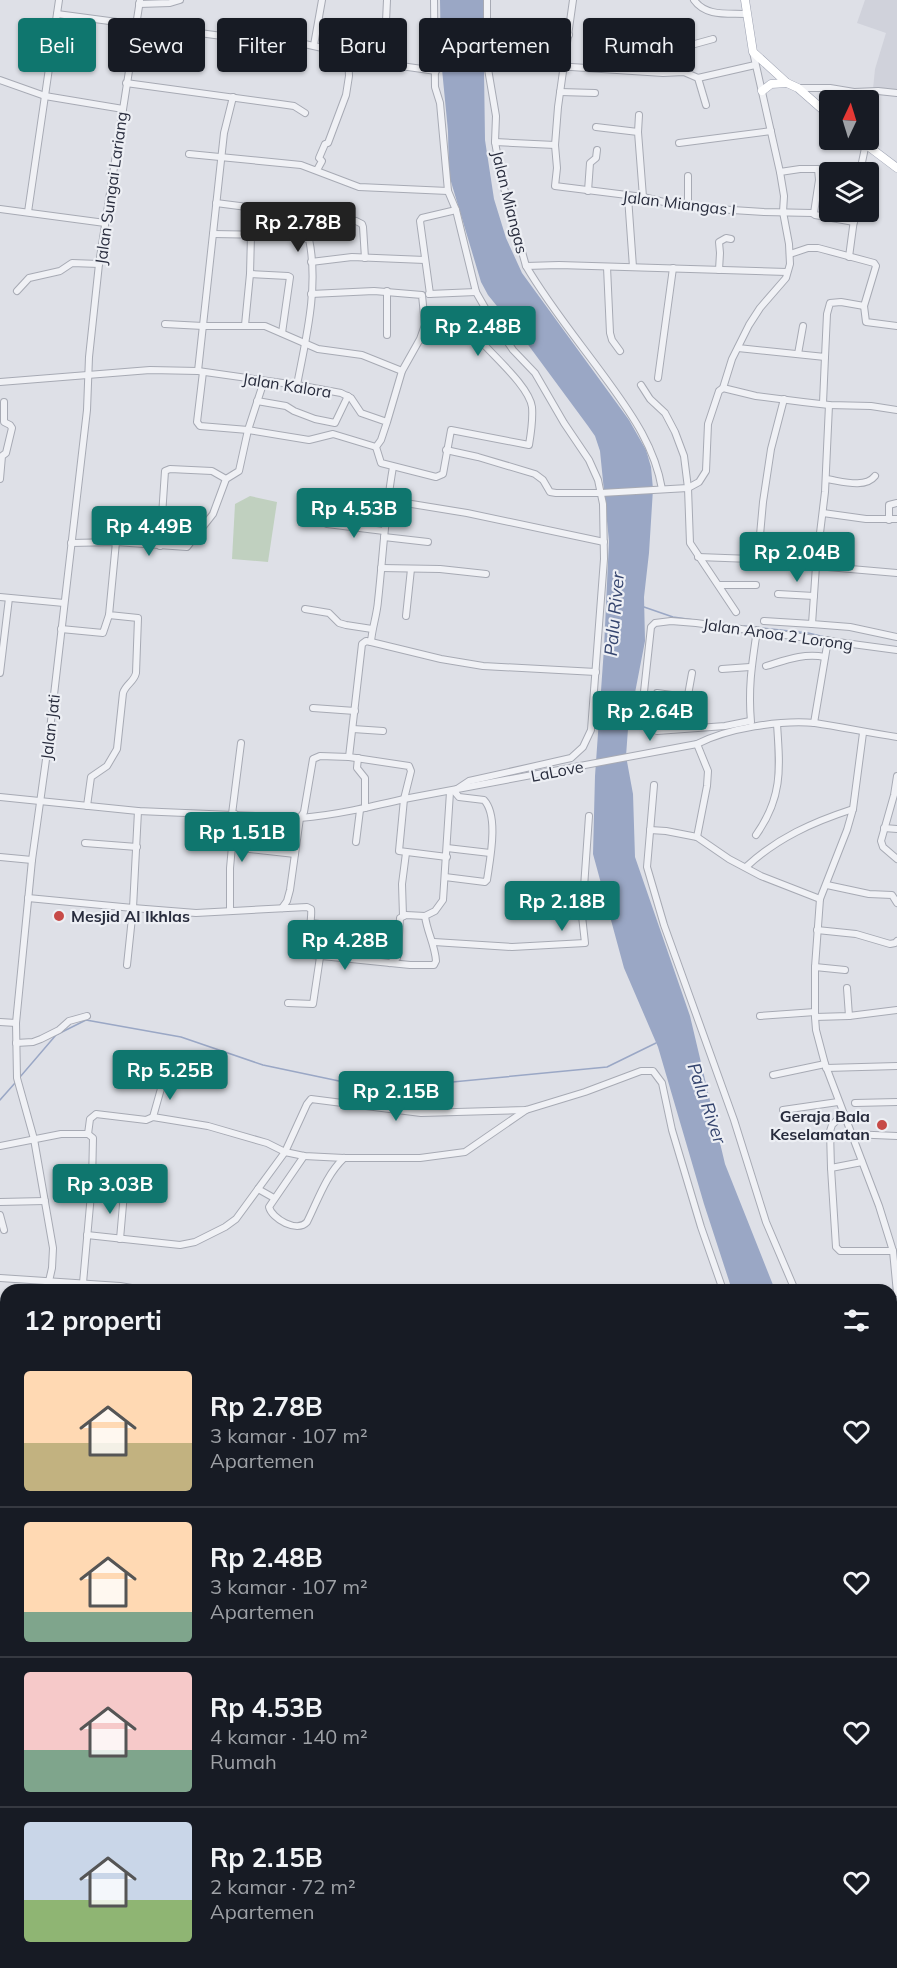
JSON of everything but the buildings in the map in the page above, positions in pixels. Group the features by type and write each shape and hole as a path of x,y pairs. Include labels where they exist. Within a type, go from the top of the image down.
{"main road":[{"path":"744,0 753,52 787,83 798,88 819,106"},
{"path":"762,91 771,84 787,83"},
{"path":"874,150 897,168"}],"street":[{"path":"28,212 59,0"},
{"path":"139,2 165,4 180,0"},
{"path":"314,45 322,0"},
{"path":"386,18 387,0"},
{"path":"434,0 435,18"},
{"name":"Jalan Miangas","path":"486,18 487,0"},
{"path":"571,18 573,0"},
{"path":"694,0 708,12 746,14"},
{"name":"Jalan Sungai Lariang","path":"137,18 139,2"},
{"path":"57,14 108,20"},
{"path":"205,34 237,38 278,38 319,46"},
{"path":"695,44 713,39"},
{"path":"446,450 535,474 543,480 550,492 556,494 688,488 699,482 706,471 708,424 719,391 723,388 728,370 750,325 765,302 786,278 790,264 780,172 754,65 753,52"},
{"path":"684,72 698,78 754,65"},
{"name":"Jalan Sungai Lariang","path":"89,376 99,264 128,72"},
{"path":"317,170 322,161 319,158 320,155 331,137 346,95 349,72"},
{"path":"0,797 138,810 300,818 324,816 452,791 469,781 571,758 583,747 591,730 596,672 604,542 602,493 594,470 535,373 513,350 476,292 456,210 448,190 440,103 435,87 436,72"},
{"name":"Jalan Miangas","path":"489,72 496,116 495,142 509,210 526,266 787,272"},
{"path":"495,142 555,145 562,72"},
{"path":"698,78 706,105"},
{"path":"0,80 45,96 123,109"},
{"path":"126,83 294,106 305,112"},
{"path":"798,88 897,93"},
{"path":"560,92 595,93"},
{"path":"233,97 224,133 216,203 203,326 198,424 202,427 248,430 309,440 333,434 376,447"},
{"path":"639,115 638,132 643,197"},
{"path":"596,128 638,132"},
{"path":"679,143 771,131"},
{"name":"Jalan Miangas I","path":"555,145 555,186 628,197 643,197 688,206 814,213 819,216"},
{"path":"588,191 590,163 596,158 597,150"},
{"path":"189,154 301,165 359,187 448,190"},
{"path":"780,172 800,169 818,170 819,180 814,213"},
{"path":"688,176 688,206"},
{"path":"628,197 633,267"},
{"path":"216,203 356,221 363,227 365,258"},
{"path":"0,209 105,223"},
{"path":"430,294 420,221 422,218 456,210"},
{"path":"849,257 854,222"},
{"path":"213,234 275,235 310,241 311,294 297,385"},
{"path":"245,325 252,235"},
{"path":"719,270 719,242 726,238 731,239"},
{"path":"790,254 818,248 873,263 876,266 864,306 866,322 897,326"},
{"path":"311,262 352,257 425,260"},
{"path":"17,291 29,278 60,271 72,263 99,264"},
{"path":"526,266 543,294 576,336 647,440 658,468 659,489"},
{"path":"607,267 610,333 620,351"},
{"path":"658,378 673,268"},
{"path":"250,274 290,277 282,333"},
{"path":"311,294 387,291 422,295 476,292"},
{"path":"387,291 387,335"},
{"path":"376,447 381,441 402,371 425,326 422,295"},
{"path":"812,624 826,479 827,314 830,303 841,302 864,306"},
{"path":"165,324 265,326 318,349 362,355 402,371"},
{"path":"376,447 379,461 383,465 441,477 445,467 449,431 452,429 529,445 532,404 520,383 473,335 425,326"},
{"path":"798,354 803,326"},
{"path":"738,348 825,357"},
{"name":"Jalan Kalora","path":"0,382 150,370 201,371 297,385 348,396 362,412 387,422"},
{"name":"Jalan Jati","path":"34,1139 17,1078 16,1023 32,860 87,410 89,376"},
{"path":"71,543 116,542 188,547 213,514 226,479 239,471 248,430 264,381"},
{"path":"641,385 650,399 665,413 684,456 690,543 736,612"},
{"path":"723,388 756,396 897,410"},
{"path":"257,401 286,406 294,411 335,423 348,396"},
{"path":"698,557 752,559 758,557 771,449 784,399"},
{"path":"0,479 2,456 6,453 12,428 4,422 4,402"},
{"path":"371,642 378,605 387,500 393,467"},
{"path":"160,546 165,471 170,469 212,471 226,479"},
{"path":"826,479 865,483 875,476"},
{"path":"387,500 466,513 604,542"},
{"path":"889,519 889,505 897,503"},
{"path":"824,513 866,519 897,519"},
{"path":"327,524 428,542"},
{"path":"61,629 103,633 109,615 116,542"},
{"path":"816,566 897,573"},
{"path":"381,568 462,570 486,574"},
{"path":"406,616 411,569"},
{"path":"719,585 756,585"},
{"path":"778,594 814,596"},
{"path":"0,597 64,603"},
{"path":"0,673 9,598"},
{"path":"305,609 328,613 339,623 372,629"},
{"path":"87,806 91,777 107,766 117,749 123,693 133,681 136,673 138,618 109,615"},
{"path":"764,621 850,627 897,637"},
{"name":"Jalan Anoa 2 Lorong","path":"643,701 651,627 652,624 658,622 696,623 757,630 897,650"},
{"path":"751,728 750,667 757,630"},
{"path":"814,723 828,640"},
{"path":"349,757 362,644 366,641 441,659 483,666 596,672"},
{"path":"766,666 803,656 825,657"},
{"path":"722,669 750,667"},
{"path":"692,673 686,697 657,693 655,730 725,726 750,721"},
{"path":"313,708 355,711"},
{"name":"LaLove","path":"452,791 697,744 711,737 777,724 814,723 863,733 897,736"},
{"path":"756,835 768,818 777,790 780,765 777,724"},
{"path":"353,729 383,731"},
{"path":"863,733 853,809 820,899 815,967 815,1014 816,1030 825,1066 879,1206 893,1251 896,1275"},
{"path":"230,911 234,814 241,743"},
{"path":"697,744 708,771 697,837"},
{"path":"282,908 290,890 300,818 304,812 314,759 320,756 358,758 409,766 411,771 405,799 400,852 447,857"},
{"path":"356,842 365,778 357,768 358,758"},
{"path":"897,776 895,795 881,841 882,845 897,859"},
{"path":"654,785 647,867 664,925 734,1120 766,1222 792,1284"},
{"path":"403,916 425,916 440,906 443,900 452,791"},
{"path":"445,877 485,882 490,853 491,814 487,802 459,796 452,791"},
{"path":"746,867 765,850 800,829 824,818 853,809"},
{"path":"127,965 133,908 138,810"},
{"path":"434,942 512,946 585,943 582,916 589,816"},
{"path":"884,828 897,829"},
{"path":"650,830 697,837 729,859 761,876 820,899"},
{"path":"85,843 137,848"},
{"path":"232,847 295,854"},
{"path":"447,848 490,853"},
{"path":"390,963 397,958 398,952 400,921 403,916 402,884 406,853"},
{"path":"0,857 32,860"},
{"path":"826,885 870,894 892,895 897,903"},
{"path":"28,898 196,913 309,908 312,915 308,952 312,956 434,965 436,961 434,942 427,928 425,916"},
{"path":"311,923 345,927"},
{"path":"817,930 856,934 892,944 897,941"},
{"path":"288,1003 313,1004 320,957"},
{"path":"815,967 845,970"},
{"path":"847,988 849,1016"},
{"path":"760,1016 815,1014 849,1016 897,1010"},
{"path":"16,1043 41,1039 59,1030 69,1021 87,1016"},
{"path":"0,1022 16,1023"},
{"path":"773,1074 825,1066 897,1066"},
{"path":"87,1235 169,1245 188,1245 232,1223 285,1152 311,1099 421,1113 526,1110 585,1092 640,1071 651,1070 656,1073 662,1083 672,1130 721,1284"},
{"path":"153,1117 164,1078"},
{"path":"783,1110 838,1102"},
{"path":"855,1103 897,1102"},
{"path":"88,1134 90,1119 96,1114 146,1120 153,1117 208,1126 267,1143 285,1152 304,1156 420,1158 465,1152 526,1110"},
{"path":"843,1114 832,1125 830,1131 837,1249 840,1251 893,1251"},
{"path":"0,1146 61,1134 88,1134 93,1138 93,1183 83,1283"},
{"path":"851,1134 897,1136"},
{"path":"34,1139 53,1248 52,1268 48,1284"},
{"path":"304,1156 269,1207 273,1216 295,1227 304,1226 327,1178 344,1158"},
{"path":"831,1168 862,1162"},
{"path":"258,1189 274,1198"},
{"path":"120,1239 124,1193"},
{"path":"0,1202 45,1201"},
{"path":"0,1215 4,1230"},
{"path":"52,1268 57,1278 62,1281"},
{"path":"0,1278 96,1284"}],"shaded area":[{"path":"865,0 897,0 897,89 873,89 875,69 886,33 857,23"}],"green space":[{"path":"250,496 277,502 268,562 232,559 235,504"}],"water":[{"path":"440,0 483,0 483,18 440,18"},
{"name":"Palu River","path":"442,72 484,72 485,140 494,199 506,238 522,273 629,420 646,450 651,467 653,489 644,597 645,641 628,729 626,756 633,794 635,857 690,1016 725,1164 773,1284 730,1284 658,1047 624,968 593,854 595,776 609,541 600,451 595,436 588,426 488,295 481,282 449,175 448,131"}],"waterway":[{"path":"644,607 673,617 694,620"},
{"path":"744,626 825,637"},
{"path":"20,1077 56,1035 86,1020 181,1037 263,1065 358,1085 421,1085 607,1067 656,1043"},
{"path":"0,1100 15,1083"}],"place":[{"name":"Mesjid Al Ikhlas","path":"59,916"},
{"name":"Geraja Bala Keselamatan","path":"882,1125"}]}
